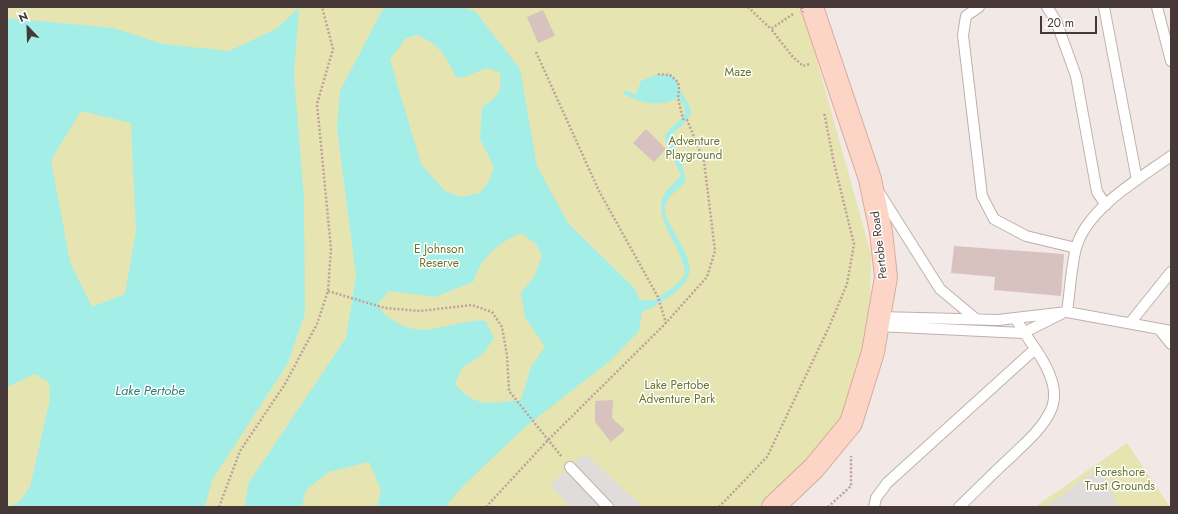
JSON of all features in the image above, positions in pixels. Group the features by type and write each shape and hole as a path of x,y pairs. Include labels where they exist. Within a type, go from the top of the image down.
{"street":[{"name":"Pertobe Road","path":"774,507 814,468 851,423 873,352 886,277 881,232 870,179 806,10"}],"lane":[{"path":"979,7 966,16 963,35 982,196 994,219 1026,236 1076,248"},
{"path":"1046,7 1056,21 1076,76 1097,192 1106,206"},
{"path":"1104,7 1137,180"},
{"path":"1158,7 1171,61"},
{"path":"1067,312 1076,248 1084,229 1106,206 1137,180 1171,156"},
{"path":"870,179 940,289 976,319"},
{"path":"1130,323 1171,272"},
{"path":"879,321 1024,333 1067,312"},
{"path":"879,321 1016,319 1067,312 1171,330"},
{"path":"959,507 1032,438 1044,424 1051,411 1054,399 1054,386 1048,371 1016,319"},
{"path":"1159,329 1171,344"},
{"path":"874,507 876,498 887,483 1035,349"},
{"path":"570,467 608,507"}],"path":[{"path":"218,507 240,451 285,384 317,324 328,291 331,249 318,104 333,49 322,7"},
{"path":"748,7 771,29 792,56 803,66 815,63"},
{"path":"771,29 806,10"},
{"path":"536,52 599,191 658,297 666,323"},
{"path":"486,507 548,440 666,323 707,277 715,251 704,161 687,120 683,119 678,98 678,82 670,75 656,74"},
{"path":"719,507 767,457 829,327 847,284 854,244 834,163 824,109"},
{"path":"328,291 385,308 420,311 472,305 492,312 502,327 507,355 509,391 537,428 570,467"},
{"path":"828,507 852,486 851,454"}],"green space":[{"name":"E Johnson Reserve","path":"7,7 802,7 871,254 869,386 785,507 7,507"},
{"name":"Foreshore Trust Grounds","path":"1127,443 1170,507 1035,507"}],"shaded area":[{"path":"585,454 643,507 571,507 550,485"},
{"path":"1101,467 1118,507 1045,507"}],"water":[{"path":"384,7 462,7 476,12 520,69 537,166 568,223 635,289 640,300 655,300 677,284 685,275 684,265 662,216 661,206 664,194 681,175 665,138 666,133 683,117 685,112 678,98 657,104 643,102 623,94 625,90 636,95 641,81 650,77 666,74 675,78 678,82 679,88 690,109 691,113 685,123 670,136 682,163 686,180 667,201 665,211 689,263 690,271 687,278 682,286 673,294 642,312 639,331 611,360 524,428 463,486 445,507 377,507 381,490 369,462 329,472 306,490 302,507 245,507 248,484 346,338 356,276 337,128 340,91","holes":["418,35 437,47 449,62 455,76 462,78 486,68 500,72 500,89 496,97 482,107 480,139 494,167 489,181 480,193 461,197 445,191 421,164 390,59 406,38","521,233 536,244 542,256 534,277 521,293 525,317 545,347 531,367 521,400 492,403 477,401 463,392 455,384 462,368 483,354 494,338 486,321 474,321 441,328 419,329 407,327 396,322 383,312 378,303 389,291 435,297 473,282 481,265 491,252 504,242"]},
{"name":"Lake Pertobe","path":"299,8 294,75 304,198 305,313 288,363 212,480 205,507 10,507 20,501 30,487 50,400 49,382 35,374 7,387 7,18 113,28 163,44 229,51 276,29","holes":["81,111 131,123 136,231 125,294 92,307 70,262 51,160"]}],"building":[{"path":"543,10 555,36 538,43 527,17"},
{"path":"646,129 666,149 654,162 633,143"},
{"path":"954,246 1064,254 1061,296 994,290 995,277 951,273"},
{"path":"613,400 612,418 625,430 611,442 595,422 595,401"}],"park label":[{"name":"Maze","path":"738,73"},
{"name":"Adventure Playground","path":"694,149"},
{"name":"Lake Pertobe Adventure Park","path":"677,393"}]}
